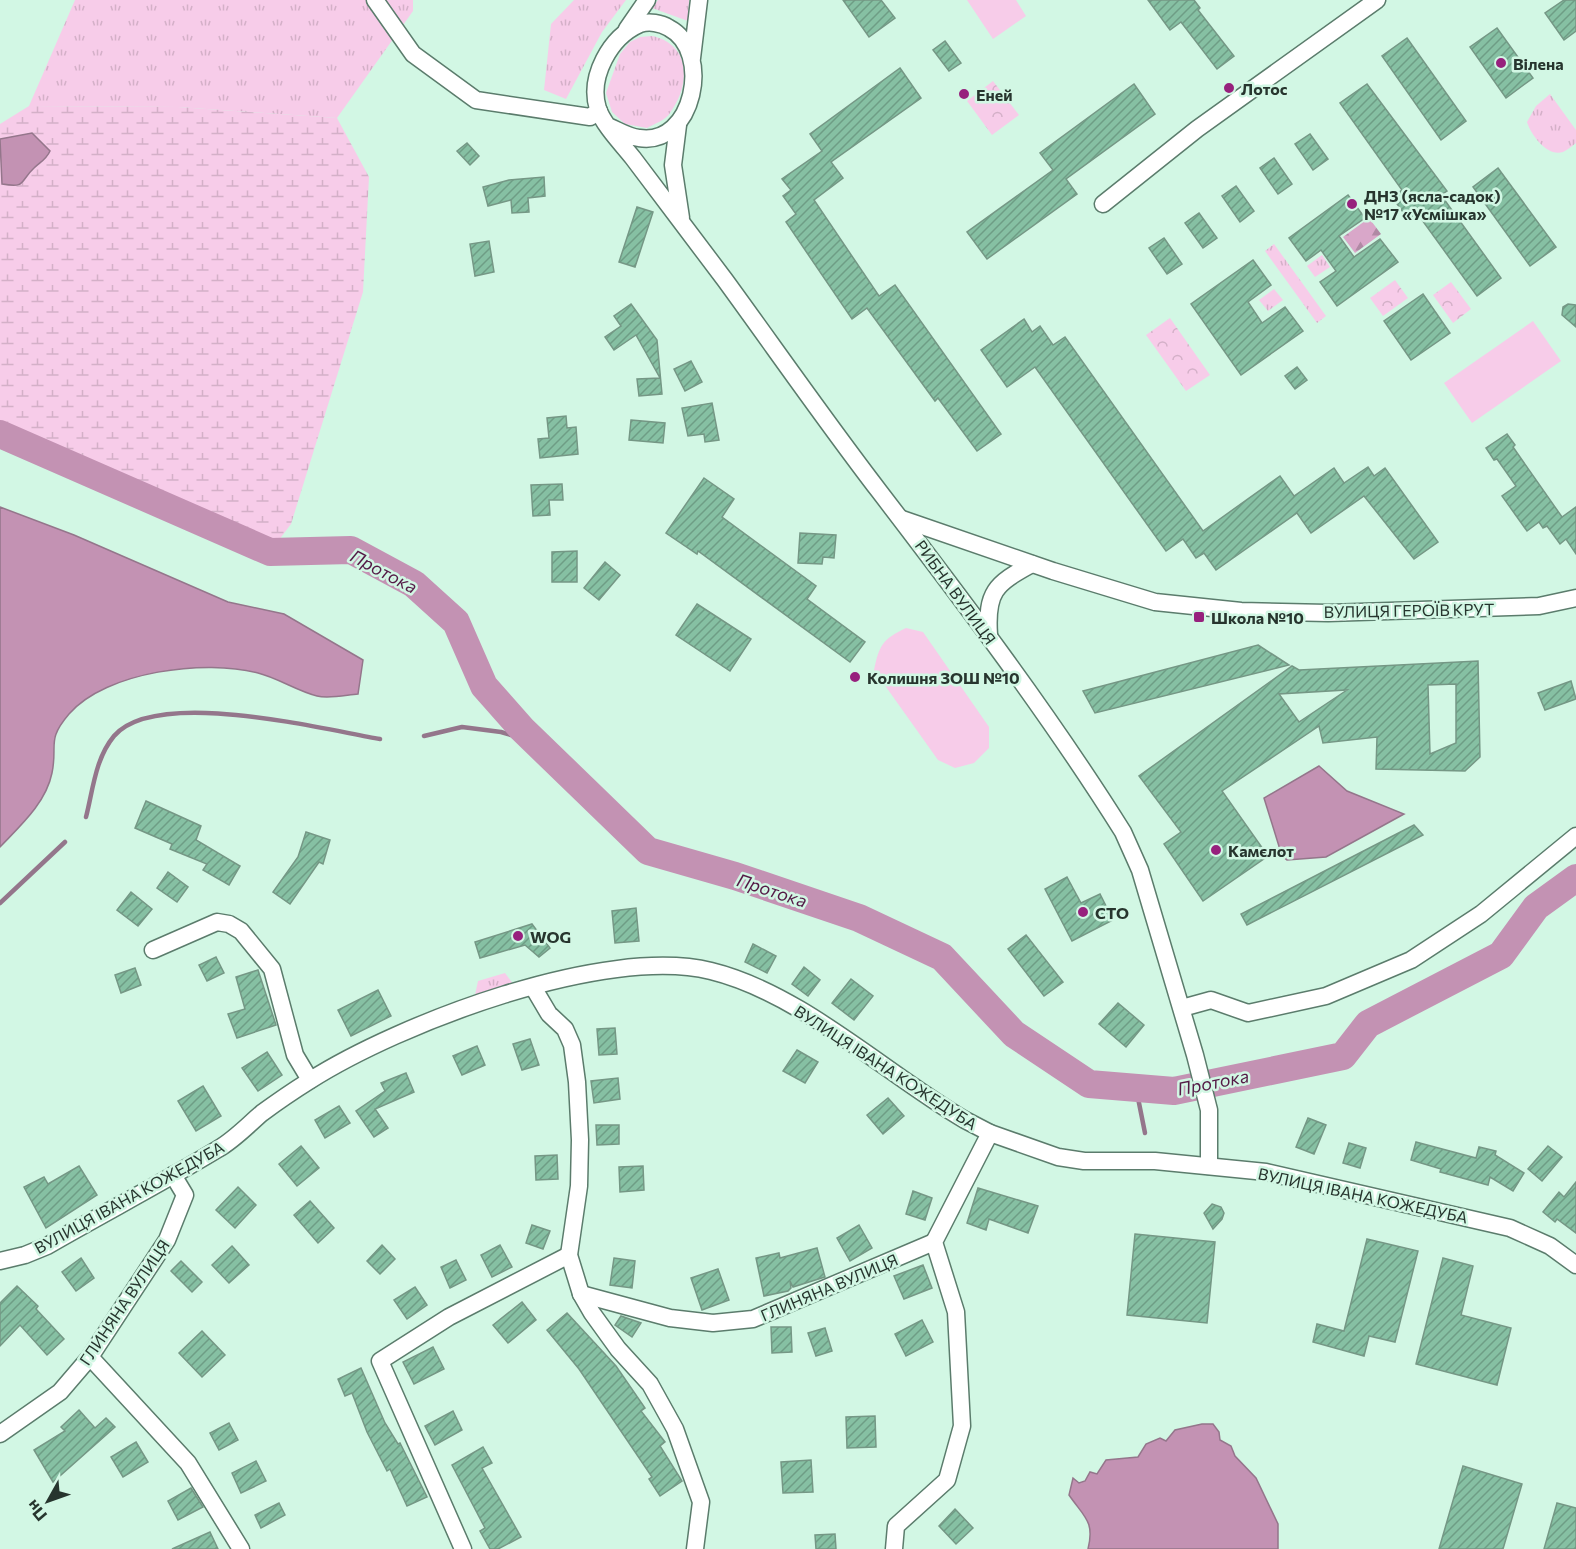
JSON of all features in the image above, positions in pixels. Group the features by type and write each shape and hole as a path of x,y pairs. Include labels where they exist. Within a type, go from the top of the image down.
{"street":[{"path":"375,0 413,54 476,100 590,117 599,111"},
{"path":"627,30 646,22 672,29 688,44 694,82 678,125 662,135 640,139 610,127 599,111 595,83 613,44 627,30 647,0"},
{"path":"692,62 699,0"},
{"path":"1103,204 1197,129 1377,0"},
{"name":"РИБНА ВУЛИЦЯ","path":"678,125 673,165 682,222"},
{"name":"РИБНА ВУЛИЦЯ","path":"610,127 989,635 1112,815 1133,852 1195,1055 1209,1110 1209,1166"},
{"name":"ВУЛИЦЯ ГЕРОЇВ КРУТ","path":"902,519 1032,564 1155,602 1240,611 1468,610 1539,606 1576,598"},
{"path":"989,635 987,608 994,589 1008,577 1032,564"},
{"path":"1182,1008 1211,1000 1248,1013 1326,996 1411,960 1481,914 1576,836"},
{"path":"153,950 217,922 229,924 241,931 272,969 295,1055 310,1080"},
{"name":"ВУЛИЦЯ ІВАНА КОЖЕДУБА","path":"0,1261 25,1255 47,1246 221,1148 265,1111 310,1080 358,1054 400,1035 533,987 607,969 650,966 712,971 742,982 823,1025 938,1104 990,1133 1058,1157 1084,1161 1155,1161 1266,1172 1510,1228 1550,1246 1576,1265"},
{"path":"533,987 549,1014 565,1029 572,1045 577,1082 580,1140 579,1186 569,1255 581,1294 618,1349 650,1384 675,1429 701,1502 695,1549"},
{"path":"894,1549 896,1526 947,1480 962,1426 956,1312 934,1242 990,1133"},
{"name":"ГЛИНЯНА ВУЛИЦЯ","path":"0,1434 60,1392 90,1357 167,1240 185,1195 173,1175"},
{"name":"ГЛИНЯНА ВУЛИЦЯ","path":"581,1294 670,1318 713,1323 753,1319 934,1242"},
{"path":"464,1549 380,1361 449,1317 569,1255"},
{"path":"90,1357 188,1463 242,1549"}],"green space":[{"path":"75,0 413,0 413,11 337,118 178,107 29,106"},
{"path":"574,0 626,0 602,32 566,99 544,90 551,24"},
{"path":"658,0 689,0 688,21 652,8"},
{"path":"967,0 1016,0 1026,16 993,39"},
{"path":"652,36 665,40 674,47 684,67 684,78 677,102 668,115 647,128 625,124 612,112 606,93 620,54 630,42 640,37"},
{"path":"993,81 1019,115 992,135 967,101"},
{"path":"1550,94 1576,130 1576,143 1563,152 1551,151 1540,144 1527,122 1536,106"},
{"path":"29,106 178,107 337,118 369,177 363,292 291,524 270,552 0,434 0,124"},
{"path":"1369,218 1381,234 1355,253 1343,237"},
{"path":"1274,244 1326,316 1317,323 1265,251"},
{"path":"1322,255 1330,267 1315,277 1307,266"},
{"path":"1395,280 1408,298 1383,316 1370,298"},
{"path":"1451,282 1471,309 1453,323 1433,295"},
{"path":"1274,289 1283,300 1268,311 1259,300"},
{"path":"1170,318 1210,375 1186,391 1146,335"},
{"path":"1533,321 1561,361 1472,423 1444,383"},
{"path":"906,628 923,632 989,727 989,748 974,763 955,768 938,760 874,670 883,644"},
{"path":"505,973 514,985 475,995 478,981"}],"shaded area":[{"path":"32,133 50,151 22,183 2,184 0,139"},
{"path":"0,507 74,535 228,602 284,614 363,660 358,694 322,697 258,673 212,667 158,672 131,678 107,687 86,699 62,723 55,737 54,763 44,794 24,822 0,847"},
{"path":"1319,766 1347,791 1404,814 1326,857 1287,860 1282,856 1264,798"},
{"path":"1213,1424 1219,1432 1220,1440 1231,1446 1235,1456 1256,1478 1278,1524 1278,1549 1088,1549 1089,1525 1069,1495 1073,1478 1079,1483 1085,1481 1090,1472 1097,1474 1106,1460 1138,1457 1146,1444 1160,1438 1166,1441 1175,1430"}],"building":[{"path":"843,0 881,0 895,18 869,37"},
{"path":"1148,0 1194,0 1200,8 1198,10 1234,56 1217,69 1181,22 1170,30"},
{"path":"1564,0 1576,0 1576,31 1564,40 1545,13"},
{"name":"Вілена","path":"1497,28 1533,78 1506,98 1470,47"},
{"path":"1407,38 1466,121 1441,140 1382,56"},
{"path":"945,41 961,63 949,71 933,50"},
{"path":"900,68 921,98 831,162 843,178 814,200 879,296 895,285 1001,434 977,451 938,398 935,401 867,308 852,319 786,222 796,214 783,196 791,190 782,179 822,151 810,134"},
{"path":"1134,84 1155,114 1066,179 1077,194 987,259 967,232 1053,170 1040,153"},
{"path":"1367,84 1447,191 1441,195 1501,278 1477,296 1417,213 1408,219 1392,197 1402,190 1340,103"},
{"path":"1310,134 1328,159 1313,170 1295,144"},
{"path":"467,143 479,156 470,165 457,151"},
{"path":"1274,158 1292,184 1278,194 1260,168"},
{"path":"1498,168 1556,247 1530,266 1473,187"},
{"path":"544,177 545,196 528,198 529,212 512,213 511,200 488,206 483,187 509,180"},
{"path":"1236,186 1254,211 1240,222 1222,196"},
{"path":"1348,195 1365,218 1339,236 1354,257 1380,239 1398,262 1337,306 1320,282 1336,271 1321,250 1306,261 1289,238"},
{"path":"637,207 653,212 635,267 619,262"},
{"path":"1199,213 1217,238 1203,248 1185,223"},
{"path":"1164,238 1182,264 1167,274 1149,248"},
{"path":"489,241 494,272 475,276 470,244"},
{"path":"1253,260 1271,285 1248,302 1262,323 1285,307 1303,331 1241,375 1191,304"},
{"path":"1423,294 1450,333 1411,360 1384,321"},
{"path":"631,304 657,340 662,394 639,396 637,379 660,378 636,335 614,350 605,337 621,326 614,316"},
{"path":"1568,304 1576,305 1576,327 1562,315 1563,307"},
{"path":"1024,319 1032,332 1040,326 1053,345 1065,337 1203,531 1280,476 1294,496 1334,468 1344,483 1368,467 1374,476 1385,468 1438,542 1414,559 1364,496 1311,533 1297,513 1216,570 1204,553 1196,558 1183,539 1166,551 1035,367 1007,387 981,350"},
{"path":"691,361 702,382 685,391 674,369"},
{"path":"1297,367 1307,380 1295,389 1285,376"},
{"path":"712,403 719,440 705,442 704,434 688,436 682,408"},
{"path":"566,416 567,428 576,427 578,454 540,458 538,439 549,438 547,418"},
{"path":"631,420 665,423 663,443 629,440"},
{"path":"1507,434 1515,445 1513,447 1562,517 1576,507 1576,554 1566,539 1560,544 1547,526 1543,528 1539,522 1527,531 1502,496 1516,486 1497,459 1494,460 1486,448"},
{"path":"704,478 734,499 722,517 816,586 807,599 865,642 850,662 698,551 697,554 666,533"},
{"path":"562,484 563,500 549,500 550,515 533,516 531,485"},
{"path":"800,533 836,535 834,558 823,557 822,564 798,563"},
{"path":"577,551 577,582 552,582 552,552"},
{"path":"605,562 620,575 599,600 584,588"},
{"path":"697,604 751,639 730,671 676,635"},
{"path":"1258,645 1289,665 1095,713 1083,691"},
{"path":"1478,661 1480,757 1465,771 1376,769 1377,737 1323,743 1319,726 1222,791 1268,856 1203,901 1164,844 1181,832 1139,776 1292,666 1299,670","holes":["1456,684 1456,743 1430,754 1428,685","1347,690 1299,722 1279,694"]},
{"path":"1571,681 1576,699 1545,710 1538,693"},
{"path":"146,801 201,826 196,840 240,866 229,885 203,870 207,864 170,849 172,844 135,828"},
{"path":"1414,825 1423,835 1247,925 1241,914"},
{"path":"306,832 330,840 323,864 319,862 290,904 273,892 298,857"},
{"path":"168,872 188,887 177,902 157,888"},
{"name":"СТО","path":"1067,877 1081,903 1100,894 1113,920 1072,941 1045,889"},
{"path":"131,892 152,909 138,926 117,910"},
{"path":"636,908 639,941 615,943 612,911"},
{"name":"WOG","path":"532,924 550,948 539,957 525,945 480,958 475,942"},
{"path":"1026,935 1063,982 1044,996 1008,949"},
{"path":"753,944 776,956 767,973 745,962"},
{"path":"216,957 224,973 207,981 199,965"},
{"path":"804,967 820,980 808,996 792,984"},
{"path":"135,968 141,985 121,993 115,975"},
{"path":"258,970 276,1025 237,1038 228,1014 245,1009 236,977"},
{"path":"851,979 873,996 854,1020 832,1003"},
{"path":"378,990 391,1016 351,1036 338,1010"},
{"path":"1118,1003 1144,1025 1126,1047 1099,1024"},
{"path":"615,1028 617,1054 599,1055 597,1029"},
{"path":"530,1039 539,1065 522,1070 513,1044"},
{"path":"477,1046 485,1065 462,1075 453,1056"},
{"path":"797,1050 818,1062 805,1083 783,1071"},
{"path":"267,1052 282,1075 258,1091 242,1068"},
{"path":"406,1073 414,1092 375,1109 388,1128 374,1137 356,1111 385,1091 381,1083"},
{"path":"618,1078 620,1099 594,1103 591,1081"},
{"path":"203,1086 221,1116 196,1131 178,1101"},
{"path":"888,1098 904,1116 883,1134 867,1115"},
{"path":"339,1106 350,1123 325,1138 315,1120"},
{"path":"1308,1118 1326,1125 1314,1154 1296,1147"},
{"path":"596,1125 619,1125 619,1144 597,1145"},
{"path":"1416,1142 1476,1158 1479,1147 1496,1151 1495,1155 1524,1173 1513,1191 1490,1177 1488,1185 1440,1172 1441,1169 1411,1160"},
{"path":"1349,1143 1366,1148 1360,1168 1343,1163"},
{"path":"301,1146 319,1168 297,1186 279,1164"},
{"path":"1548,1146 1562,1157 1542,1181 1528,1169"},
{"path":"557,1155 558,1179 536,1180 535,1156"},
{"path":"79,1166 97,1195 46,1228 24,1187 44,1177 48,1184"},
{"path":"643,1166 644,1190 620,1192 619,1167"},
{"path":"1576,1182 1576,1233 1557,1219 1555,1222 1543,1212 1559,1192 1564,1197"},
{"path":"238,1187 256,1205 235,1228 216,1210"},
{"path":"978,1188 1038,1206 1028,1233 989,1219 986,1230 967,1223"},
{"path":"913,1191 932,1198 925,1220 906,1214"},
{"path":"310,1201 334,1228 318,1243 294,1215"},
{"path":"1212,1204 1221,1207 1224,1213 1213,1229 1204,1213"},
{"path":"532,1225 550,1231 543,1249 526,1243"},
{"path":"859,1225 872,1248 850,1261 837,1238"},
{"path":"1135,1234 1215,1242 1207,1323 1127,1315"},
{"path":"1367,1239 1418,1251 1395,1342 1369,1336 1364,1356 1313,1342 1317,1324 1344,1331"},
{"path":"382,1245 395,1259 380,1274 367,1261"},
{"path":"500,1245 512,1267 492,1277 481,1255"},
{"path":"232,1246 249,1265 229,1283 212,1265"},
{"path":"817,1248 825,1277 793,1287 790,1281 791,1288 788,1291 764,1296 756,1258 779,1253 780,1258"},
{"path":"81,1258 94,1278 76,1291 62,1272"},
{"path":"614,1258 635,1261 632,1288 610,1285"},
{"path":"1443,1258 1473,1266 1461,1315 1511,1328 1497,1385 1416,1364"},
{"path":"456,1260 466,1280 450,1288 441,1267"},
{"path":"181,1261 202,1282 192,1292 171,1271"},
{"path":"923,1265 932,1288 904,1299 894,1276"},
{"path":"718,1269 729,1300 702,1310 691,1278"},
{"path":"17,1286 38,1306 36,1309 64,1339 47,1355 20,1325 0,1346 0,1303"},
{"path":"415,1287 427,1305 407,1319 394,1300"},
{"path":"522,1302 536,1320 508,1343 493,1325"},
{"path":"567,1313 616,1366 645,1408 641,1411 665,1442 660,1446 682,1481 660,1496 649,1479 652,1477 579,1369 547,1330"},
{"path":"621,1316 641,1323 632,1337 615,1325"},
{"path":"922,1320 933,1342 906,1356 895,1334"},
{"path":"771,1327 791,1327 792,1352 772,1353"},
{"path":"825,1328 832,1351 816,1356 808,1333"},
{"path":"202,1331 225,1355 202,1377 179,1353"},
{"path":"433,1347 444,1369 414,1384 403,1362"},
{"path":"361,1368 385,1423 398,1444 400,1443 427,1497 407,1506 390,1469 387,1471 367,1432 352,1393 345,1396 338,1379"},
{"path":"79,1410 95,1428 106,1418 115,1427 53,1482 34,1450 65,1431 61,1427"},
{"path":"453,1411 462,1430 435,1445 425,1426"},
{"path":"875,1416 876,1447 847,1448 846,1417"},
{"path":"229,1423 238,1440 219,1450 210,1433"},
{"path":"136,1442 148,1462 123,1477 111,1457"},
{"path":"483,1447 492,1463 482,1468 521,1537 498,1549 490,1549 480,1531 485,1528 452,1465"},
{"path":"811,1460 813,1492 783,1493 781,1462"},
{"path":"256,1461 266,1481 241,1493 232,1473"},
{"path":"1463,1466 1522,1484 1503,1549 1439,1549"},
{"path":"191,1488 203,1507 178,1520 168,1501"},
{"path":"279,1503 285,1515 261,1528 255,1515"},
{"path":"1557,1503 1576,1508 1576,1549 1544,1549"},
{"path":"955,1509 973,1528 956,1544 939,1526"},
{"path":"210,1532 218,1549 172,1549"},
{"path":"835,1534 836,1549 816,1549 815,1535"}],"waterway":[{"name":"Протока","path":"0,434 270,552 351,550 414,584 456,622 484,686 522,729 648,851 735,876 859,918 942,957 1014,1034 1089,1084 1174,1091 1343,1056 1368,1024 1501,955 1536,907 1576,878"},
{"path":"86,817 96,775 103,755 114,736 135,722 165,714 241,715 380,739"},
{"path":"424,736 462,727 501,732 537,743"},
{"path":"0,903 65,842"},
{"path":"1136,1088 1145,1133"}],"place":[{"name":"Вілена","path":"1501,63"},
{"name":"Лотос","path":"1229,88"},
{"name":"Еней","path":"964,94"},
{"name":"ДНЗ (ясла-садок) №17 «Усмішка»","path":"1352,204"},
{"name":"Школа №10","path":"1199,617"},
{"name":"Колишня ЗОШ №10","path":"855,677"},
{"name":"Камєлот","path":"1216,850"},
{"name":"СТО","path":"1083,912"},
{"name":"WOG","path":"518,936"}]}
